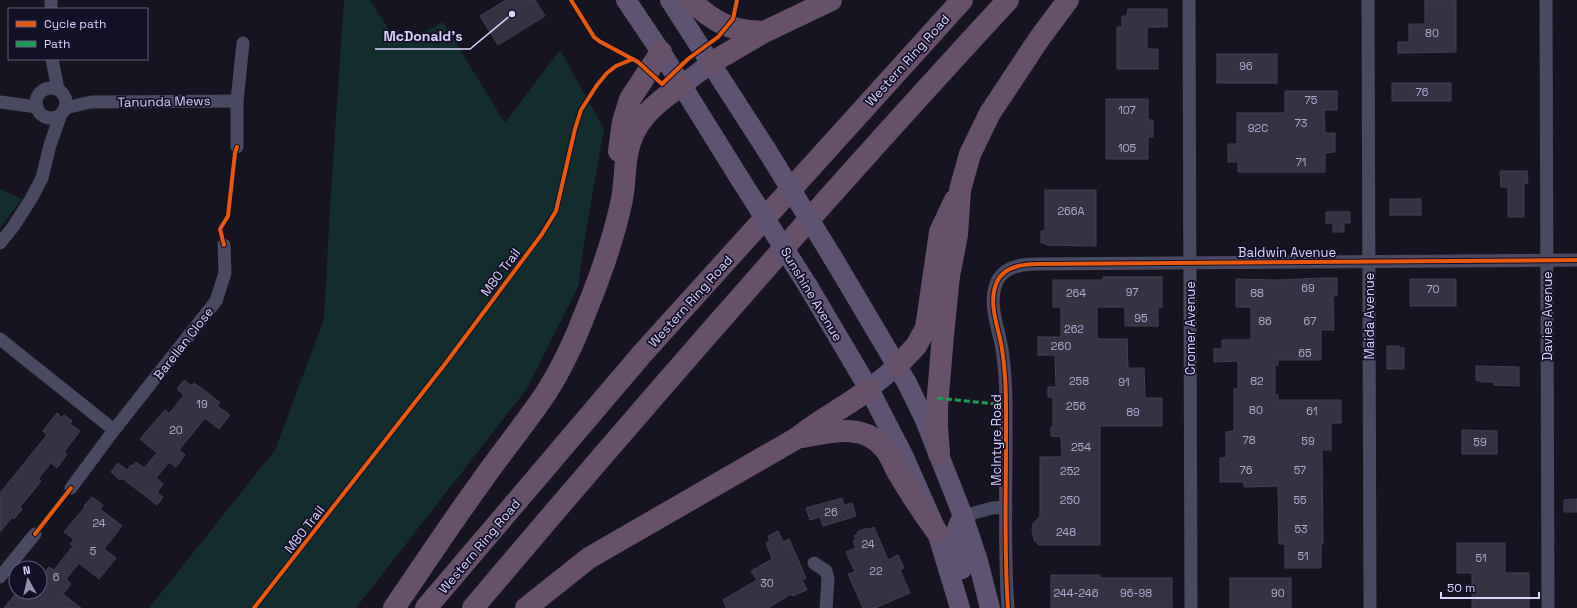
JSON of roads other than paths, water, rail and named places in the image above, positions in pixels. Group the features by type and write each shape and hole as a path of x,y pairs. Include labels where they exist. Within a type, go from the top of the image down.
{"highway":[{"path":"690,0 710,17 727,27 744,31 764,32"},
{"path":"711,63 764,32 831,0"},
{"name":"Western Ring Road","path":"426,608 642,354 962,0"},
{"path":"473,608 846,176 1008,0"},
{"path":"897,366 916,346 926,328 940,232 960,190 970,154 990,112 1039,39 1068,0"},
{"path":"606,254 620,135 625,110 635,90 661,52"},
{"path":"394,608 480,483 546,393 570,350 586,311 622,203 627,154 632,137 647,112 662,98 681,86"},
{"path":"939,454 936,426 937,398 949,276 957,235 960,190"},
{"path":"526,608 589,558 797,438 813,425 857,399 870,389"},
{"path":"797,438 838,430 848,430 861,433 880,443 891,458 899,475 937,532"}],"main road":[{"name":"Sunshine Avenue","path":"626,0 661,52 808,286 870,389 904,457 937,532 960,608"},
{"path":"670,0 766,149 907,383 939,454 963,516 978,561 990,608"},
{"path":"681,86 711,63"},
{"path":"870,389 897,366"},
{"path":"963,516 955,533 956,546 968,587 968,608"}],"street":[{"name":"Cromer Avenue","path":"1189,0 1191,608"},
{"name":"Maida Avenue","path":"1368,0 1370,608"},
{"name":"Davies Avenue","path":"1546,0 1548,608"},
{"path":"236,147 237,101 243,43"},
{"path":"0,243 13,227 31,199 42,178 50,145 51,60"},
{"name":"Tanunda Mews","path":"6,102 237,101"},
{"path":"50,145 46,126 51,102"},
{"name":"Barellan Close","path":"71,488 114,430 216,301 225,273 224,245"},
{"name":"Baldwin Avenue","path":"1000,275 1012,268 1025,264 1577,260"},
{"name":"McIntyre Road","path":"1000,275 994,291 993,301 1002,349 1004,370 1008,608"},
{"path":"0,339 114,430"},
{"path":"963,516 992,508 1006,507"},
{"path":"0,577 35,534"},
{"path":"814,563 826,571 828,579 826,608"}],"place":[{"name":"McDonald's","path":"512,14"}]}
